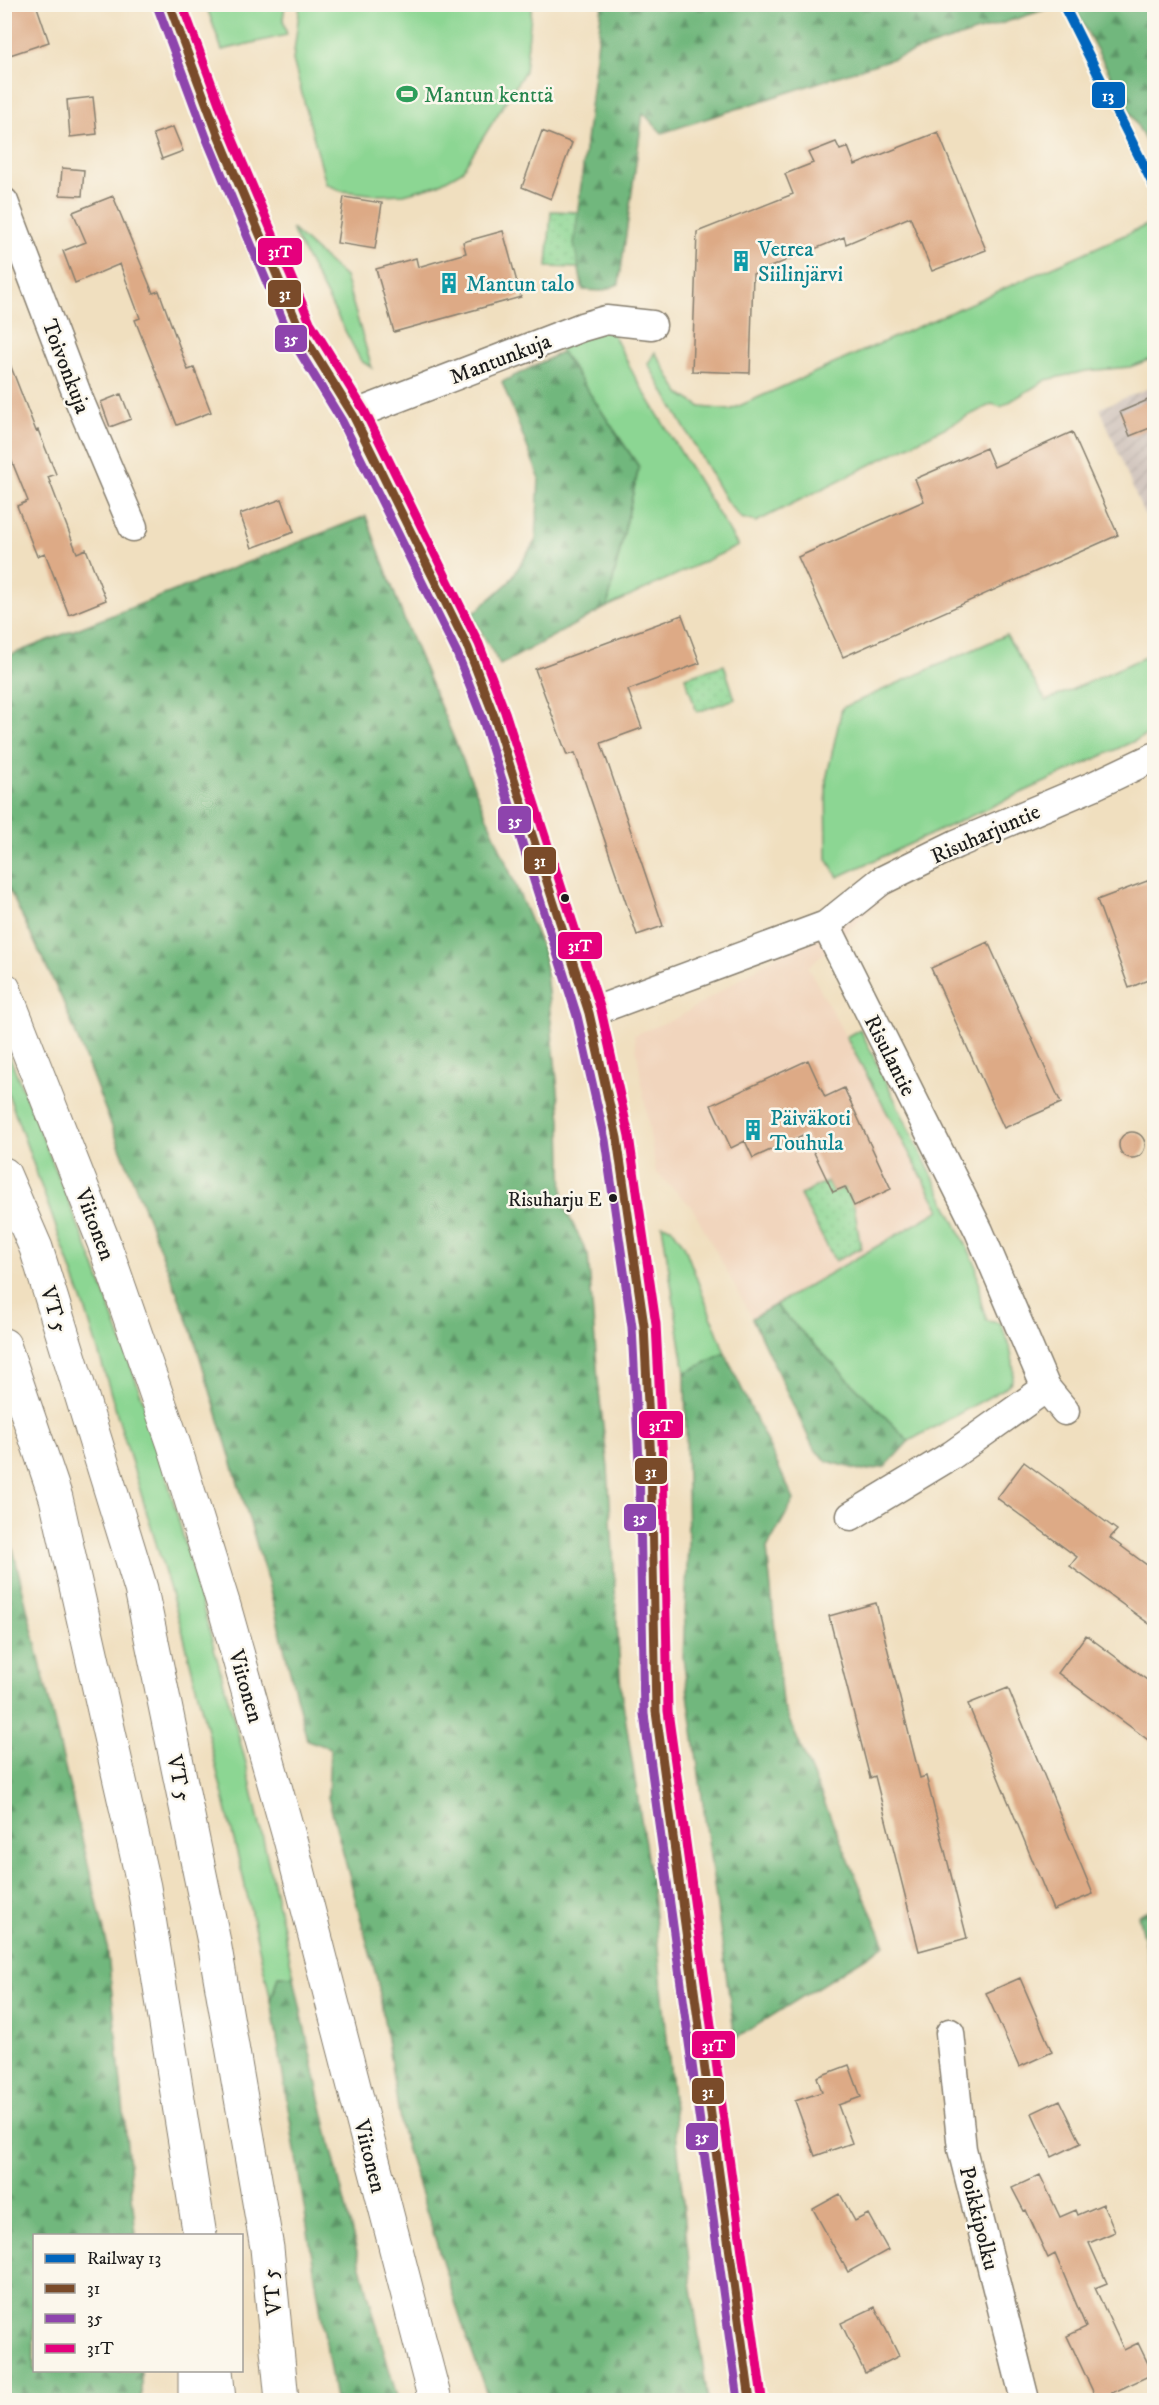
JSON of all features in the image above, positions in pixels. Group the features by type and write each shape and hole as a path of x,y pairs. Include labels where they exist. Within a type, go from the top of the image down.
{"main road":[{"path":"169,4 234,177 299,328 353,415 468,648 494,716 589,1013 617,1138 644,1326 651,1462 656,1712 750,2400"},
{"name":"Viitonen","path":"4,989 104,1243 174,1445 224,1606 291,1843 435,2400"},
{"name":"VT 5","path":"4,1174 36,1248 141,1589 218,1966 267,2248 282,2400"},
{"path":"4,1345 56,1498 144,1887 198,2227"},
{"path":"195,2372 195,2400"},
{"path":"216,2372 219,2400"}],"street":[{"name":"Toivonkuja","path":"4,202 80,402 134,527"},
{"name":"Mantunkuja","path":"353,415 582,327 606,320 652,325"},
{"name":"Risuharjuntie","path":"826,925 881,881 956,844 1155,757"},
{"path":"589,1013 826,925"},
{"name":"Risulantie","path":"826,925 979,1231 1046,1388 1065,1411"},
{"path":"851,1516 952,1455 1046,1388"},
{"name":"Poikkipolku","path":"950,2033 962,2149 1025,2400"}],"shaded area":[{"path":"1154,386 1154,511 1144,515 1100,408"},
{"path":"914,870 808,967 940,1211 752,1318 692,1207 656,1172 634,1035 679,1017"}],"green space":[{"path":"1048,4 1050,8 662,133 643,113 619,284 602,291 583,290 574,244 602,5"},
{"path":"206,5 285,5 283,19 287,35 222,50"},
{"name":"Mantun kenttä","path":"300,5 532,5 525,71 462,171 437,185 404,194 379,195 342,191 326,184 293,60"},
{"path":"1073,5 1154,5 1154,157"},
{"path":"551,211 578,212 574,244 579,268 547,267"},
{"path":"1154,222 1154,358 1130,367 1086,371 1046,380 1001,407 992,404 756,522 741,518 727,502 648,364 655,352 680,394 701,407 730,410"},
{"path":"291,228 345,277 372,368 361,361"},
{"path":"606,320 636,379 738,546 607,607 639,467 552,338"},
{"path":"562,352 639,467 607,607 500,665 472,615 509,582 536,540 539,477 502,382"},
{"path":"366,516 407,627 544,953 561,1120 563,1204 588,1255 608,1468 621,1690 653,1896 691,2282 708,2400 489,2400 464,2330 402,2134 378,1983 328,1797 330,1748 307,1740 268,1582 192,1331 62,999 5,881 5,657"},
{"path":"1006,635 1046,701 1154,653 1154,732 838,877 827,859 826,780 842,708"},
{"path":"724,665 735,699 697,712 685,677"},
{"path":"860,1029 976,1265 981,1303 987,1321 1000,1323 1014,1368 1011,1381 1002,1390 909,1441 775,1305 940,1210 846,1037"},
{"path":"4,1043 94,1264 153,1428 246,1763 294,1977 278,1976 271,2001 183,1633 86,1311 5,1085"},
{"path":"827,1181 833,1192 845,1187 854,1206 861,1248 835,1261 800,1195"},
{"path":"662,1225 671,1227 684,1245 725,1353 685,1373"},
{"path":"775,1305 909,1441 885,1467 863,1471 827,1461 814,1449 752,1318"},
{"path":"725,1353 794,1500 767,1548 782,1703 885,1945 735,2039 683,1657 688,1546 685,1373"},
{"path":"4,1511 107,1944 136,2234 33,2234 33,2372 141,2372 141,2400 5,2400"},
{"path":"1154,1907 1154,1983 1138,1915"},
{"path":"278,1976 294,1977 342,2190 398,2400 335,2400 271,2001"}],"building":[{"path":"4,4 36,4 49,42 4,57"},
{"path":"93,97 97,134 70,137 67,100"},
{"path":"173,127 183,151 162,159 153,134"},
{"path":"542,131 572,143 551,199 522,187"},
{"name":"Vetrea Siilinjärvi","path":"938,132 986,250 932,271 910,217 846,244 844,237 753,274 750,373 692,371 697,232 793,194 785,174 813,163 808,153 836,142 840,150 848,147 855,165"},
{"path":"62,168 84,170 82,196 60,195"},
{"path":"113,196 153,293 159,291 188,370 194,368 211,412 177,425 135,320 140,318 120,264 75,283 63,251 86,242 73,212"},
{"path":"344,197 382,203 375,249 337,243"},
{"name":"Mantun talo","path":"503,231 521,297 394,332 376,269 416,258 418,267 466,253 463,242"},
{"path":"4,354 6,354 36,431 38,430 56,474 48,477 77,553 86,549 106,600 69,615 45,553 37,556 17,506 28,501 4,442"},
{"path":"121,394 131,419 110,427 101,402"},
{"path":"1155,397 1155,426 1130,436 1120,412"},
{"path":"1072,432 1118,535 843,657 798,557 924,501 915,479 986,448 994,467"},
{"path":"282,499 294,532 252,548 240,514"},
{"path":"682,615 700,663 628,690 642,728 601,743 663,926 637,935 575,753 567,755 535,669"},
{"path":"1155,878 1155,977 1129,988 1097,900"},
{"path":"988,942 1061,1103 1004,1128 931,968"},
{"name":"Päiväkoti Touhula","path":"808,1060 825,1097 844,1088 891,1189 854,1206 845,1187 833,1192 805,1134 753,1158 745,1141 731,1148 711,1105"},
{"path":"1132,1132 1141,1136 1145,1145 1141,1154 1132,1158 1123,1154 1119,1145 1123,1136"},
{"path":"1024,1462 1117,1530 1110,1538 1155,1571 1155,1628 1070,1566 1077,1557 997,1498"},
{"path":"876,1603 920,1778 926,1776 967,1938 919,1951 875,1776 870,1778 829,1616"},
{"path":"1086,1635 1155,1686 1155,1745 1058,1673"},
{"path":"1008,1688 1093,1894 1053,1910 968,1704"},
{"path":"1020,1978 1052,2052 1019,2067 986,1993"},
{"path":"849,2065 861,2097 838,2105 852,2143 815,2156 795,2101 822,2092 817,2077"},
{"path":"1060,2100 1081,2143 1052,2157 1032,2113"},
{"path":"1040,2175 1060,2217 1076,2210 1078,2215 1103,2204 1115,2232 1089,2243 1107,2283 1095,2288 1124,2350 1138,2343 1153,2374 1097,2400 1067,2336 1086,2327 1055,2254 1048,2258 1026,2210 1024,2211 1012,2188"},
{"path":"840,2194 855,2221 868,2214 888,2250 848,2272 813,2209"},
{"path":"875,2307 899,2356 865,2373 841,2323"}],"rail line":[{"name":"13","path":"1063,4 1154,186"}],"transit line":[{"name":"31","path":"169,4 217,132 299,328 353,415 468,648 494,716 589,1013 617,1138 644,1326 651,1462 656,1712 750,2400"},
{"name":"31T","path":"182,4 228,128 310,322 364,410 479,644 505,712 601,1010 629,1136 656,1324 663,1462 668,1711 762,2398"},
{"name":"35","path":"158,8 206,137 288,333 342,421 457,653 483,720 577,1016 605,1140 632,1327 639,1462 644,1714 738,2400"}],"place":[{"name":"Mantun kenttä","path":"407,94"},
{"name":"Vetrea Siilinjärvi","path":"741,261"},
{"name":"Mantun talo","path":"449,283"},
{"name":"Päiväkoti Touhula","path":"753,1130"},
{"name":"Risuharju E","path":"613,1198"}]}
